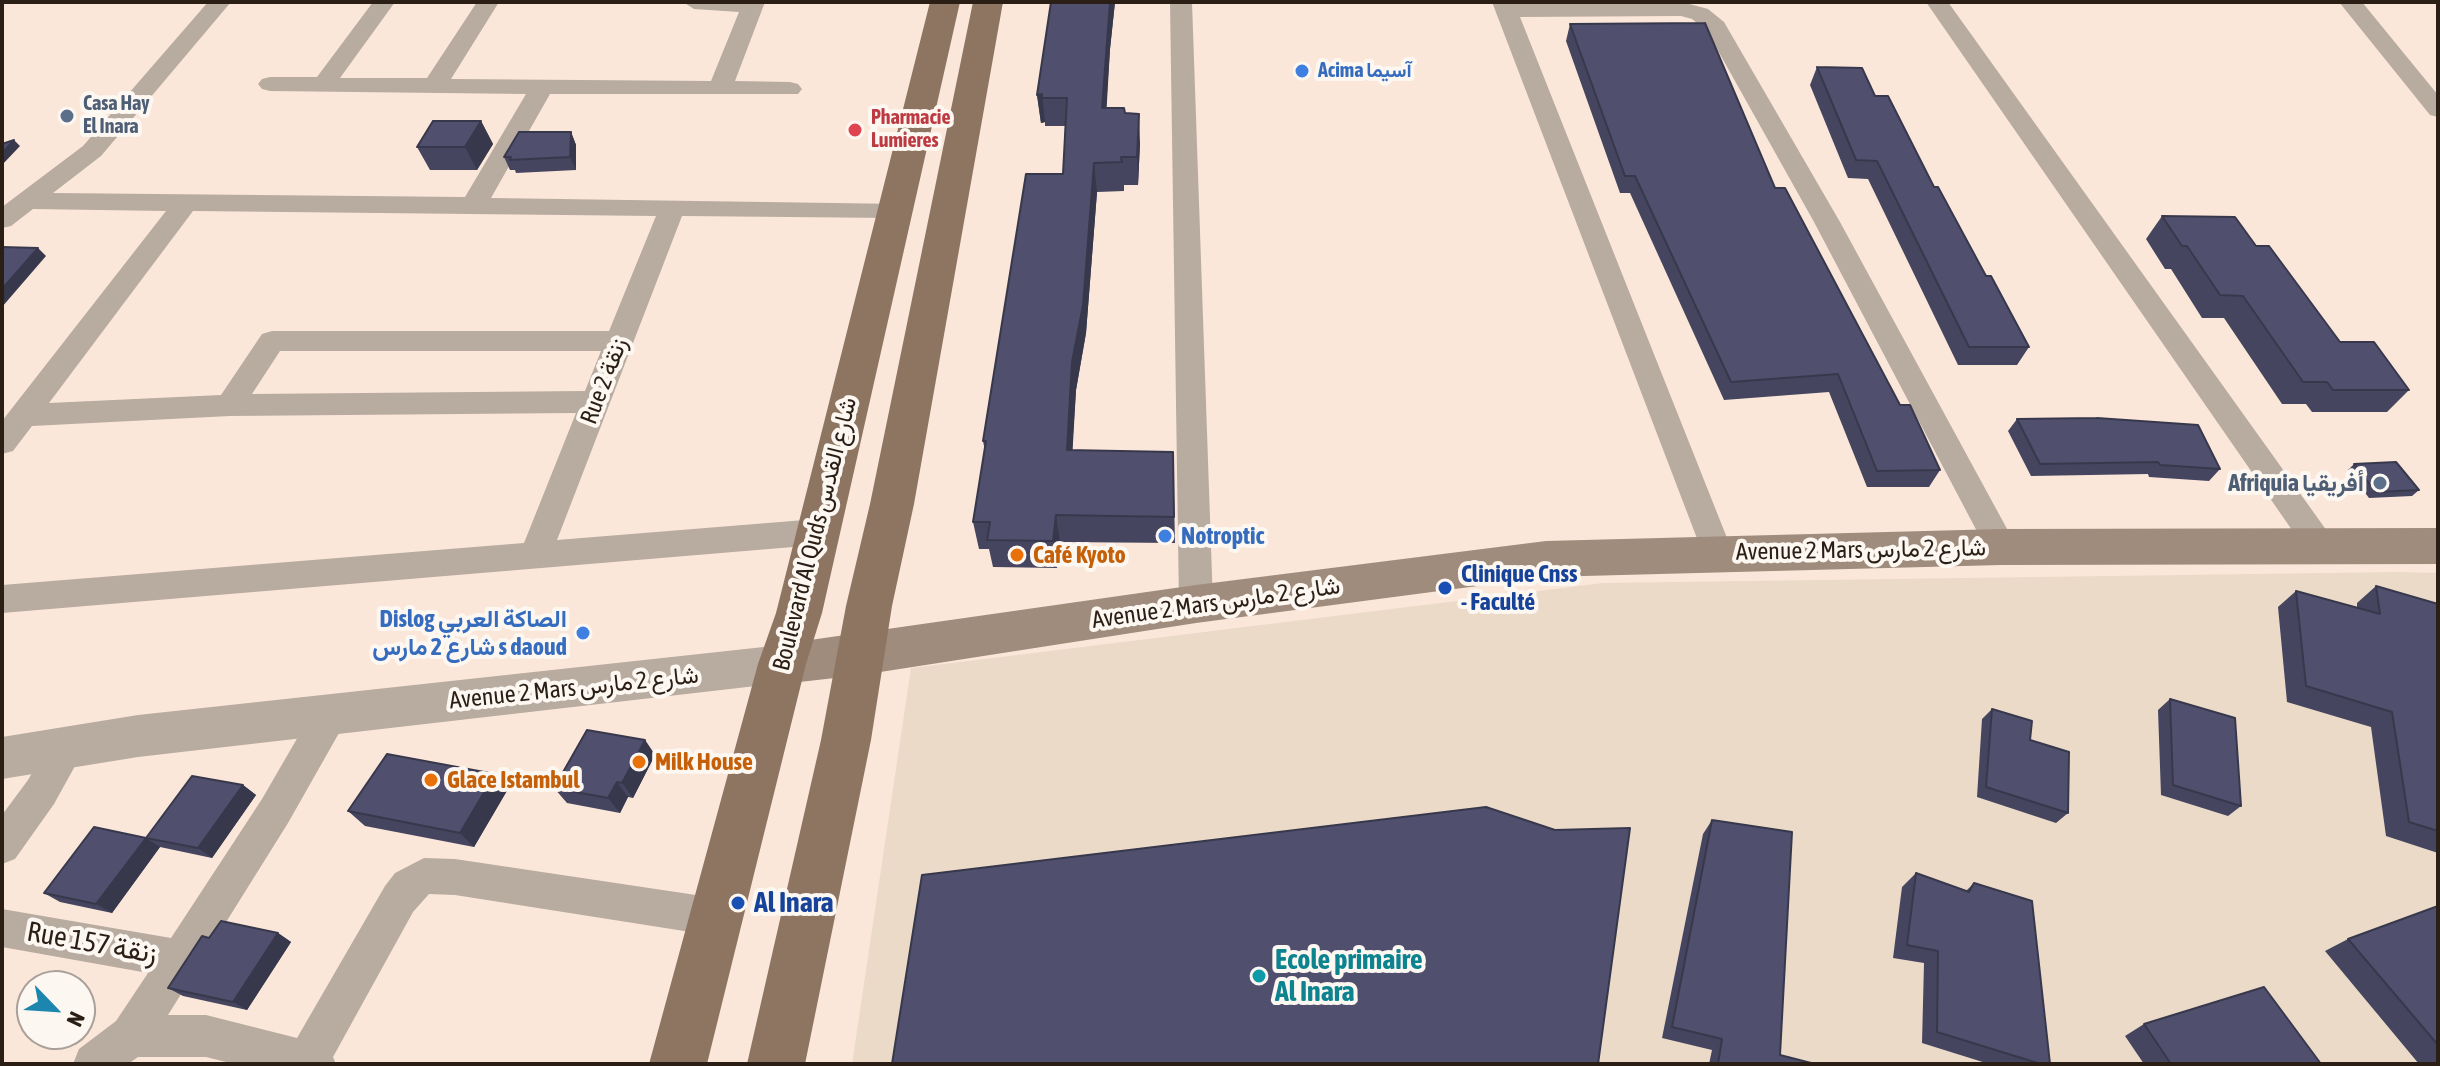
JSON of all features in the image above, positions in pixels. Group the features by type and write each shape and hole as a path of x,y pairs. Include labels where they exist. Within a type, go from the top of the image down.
{"main road":[{"name":"Boulevard Al Quds شارع القدس","path":"678,1064 782,664 799,613 945,2"},
{"path":"776,1064 846,740 988,2"},
{"name":"Avenue 2 Mars شارع 2 مارس","path":"782,664 861,655 1196,604 1546,559 2001,547 2438,546"}],"street":[{"path":"2,220 92,151 220,2"},
{"path":"323,85 384,2"},
{"path":"435,85 488,2"},
{"path":"694,2 753,4 720,89"},
{"path":"1181,2 1196,604"},
{"path":"1937,2 2321,547"},
{"path":"2350,2 2438,110"},
{"path":"1717,553 1505,7 1682,9 1700,14 1716,27 1827,222 2001,547"},
{"path":"270,84 790,89"},
{"path":"474,204 542,87"},
{"path":"28,201 893,210"},
{"path":"2,443 184,205"},
{"name":"Rue 2 زنقة","path":"536,553 672,208"},
{"path":"230,405 272,341 619,341"},
{"path":"24,415 230,405 596,402"},
{"path":"2,599 817,532"},
{"name":"Avenue 2 Mars شارع 2 مارس","path":"2,758 67,746 782,664"},
{"path":"94,1064 131,1036 275,811 330,715"},
{"path":"2,846 41,792 67,746"},
{"path":"131,1036 206,1036 311,1063 399,899 409,886 424,876 455,877 716,917"},
{"name":"Rue 157 زنقة","path":"2,928 181,959"}],"shaded area":[{"path":"2438,573 2438,1064 852,1064 911,668 1603,583"}],"building":[{"path":"1051,2 1110,2 1102,108 1124,108 1125,113 1139,114 1137,157 1121,157 1122,162 1094,163 1083,305 1072,362 1067,450 1173,452 1174,517 1056,515 1053,541 987,540 990,522 973,522 1026,174 1063,174 1067,98 1042,98 1042,94 1037,95"},
{"path":"1705,23 1775,188 1785,188 1900,405 1910,405 1940,470 1877,471 1838,374 1731,382 1635,176 1625,176 1570,24"},
{"path":"1817,67 1862,68 1875,96 1888,96 1934,187 1938,187 1986,276 1991,276 2029,347 1969,347 1877,161 1856,160"},
{"path":"433,121 481,121 465,147 417,147"},
{"path":"519,132 571,132 570,157 510,160 511,157 504,157"},
{"path":"14,140 2,153 2,144"},
{"path":"2162,216 2235,217 2256,246 2269,246 2340,342 2374,342 2409,390 2333,390 2327,382 2303,382 2243,296 2220,295"},
{"path":"2,247 38,248 2,289"},
{"path":"2097,418 2198,425 2220,469 2160,465 2158,462 2040,464 2017,419"},
{"path":"2396,462 2419,490 2376,492 2354,464"},
{"path":"2376,586 2438,604 2438,831 2409,822 2392,712 2306,686 2296,591 2380,614"},
{"path":"2170,699 2235,718 2241,806 2173,785"},
{"path":"1992,709 2032,721 2030,740 2069,752 2068,813 1986,787"},
{"path":"587,730 645,740 622,783 617,782 608,798 554,788"},
{"path":"387,754 495,774 460,833 348,811"},
{"path":"192,776 243,785 198,848 146,838"},
{"name":"Ecole primaire Al Inara","path":"1486,807 1555,830 1630,828 1598,1064 892,1064 922,875"},
{"path":"1712,820 1792,832 1780,1055 1815,1064 1718,1064 1722,1039 1672,1027"},
{"path":"94,827 146,838 96,904 44,893"},
{"path":"1916,873 1969,892 1974,883 2032,901 2050,1064 2041,1064 1937,1032 1938,951 1907,945"},
{"path":"2438,906 2438,1045 2348,939"},
{"path":"221,921 278,933 233,1002 168,988 202,936 209,938"},
{"path":"2264,987 2321,1064 2171,1064 2144,1024"}],"place":[{"name":"Acima آسيما","path":"1302,71"},
{"name":"Casa Hay El Inara","path":"67,116"},
{"name":"Pharmacie Lumieres","path":"855,130"},
{"name":"Afriquia أفريقيا","path":"2380,483"},
{"name":"Notroptic","path":"1165,536"},
{"name":"Café Kyoto","path":"1017,555"},
{"name":"Clinique Cnss - Faculté","path":"1445,588"},
{"name":"Dislog الصاكة العربي شارع 2 مارس s daoud","path":"583,633"},
{"name":"Milk House","path":"639,762"},
{"name":"Glace Istambul","path":"431,780"},
{"name":"Al Inara","path":"738,903"},
{"name":"Ecole primaire Al Inara","path":"1259,976"}]}
